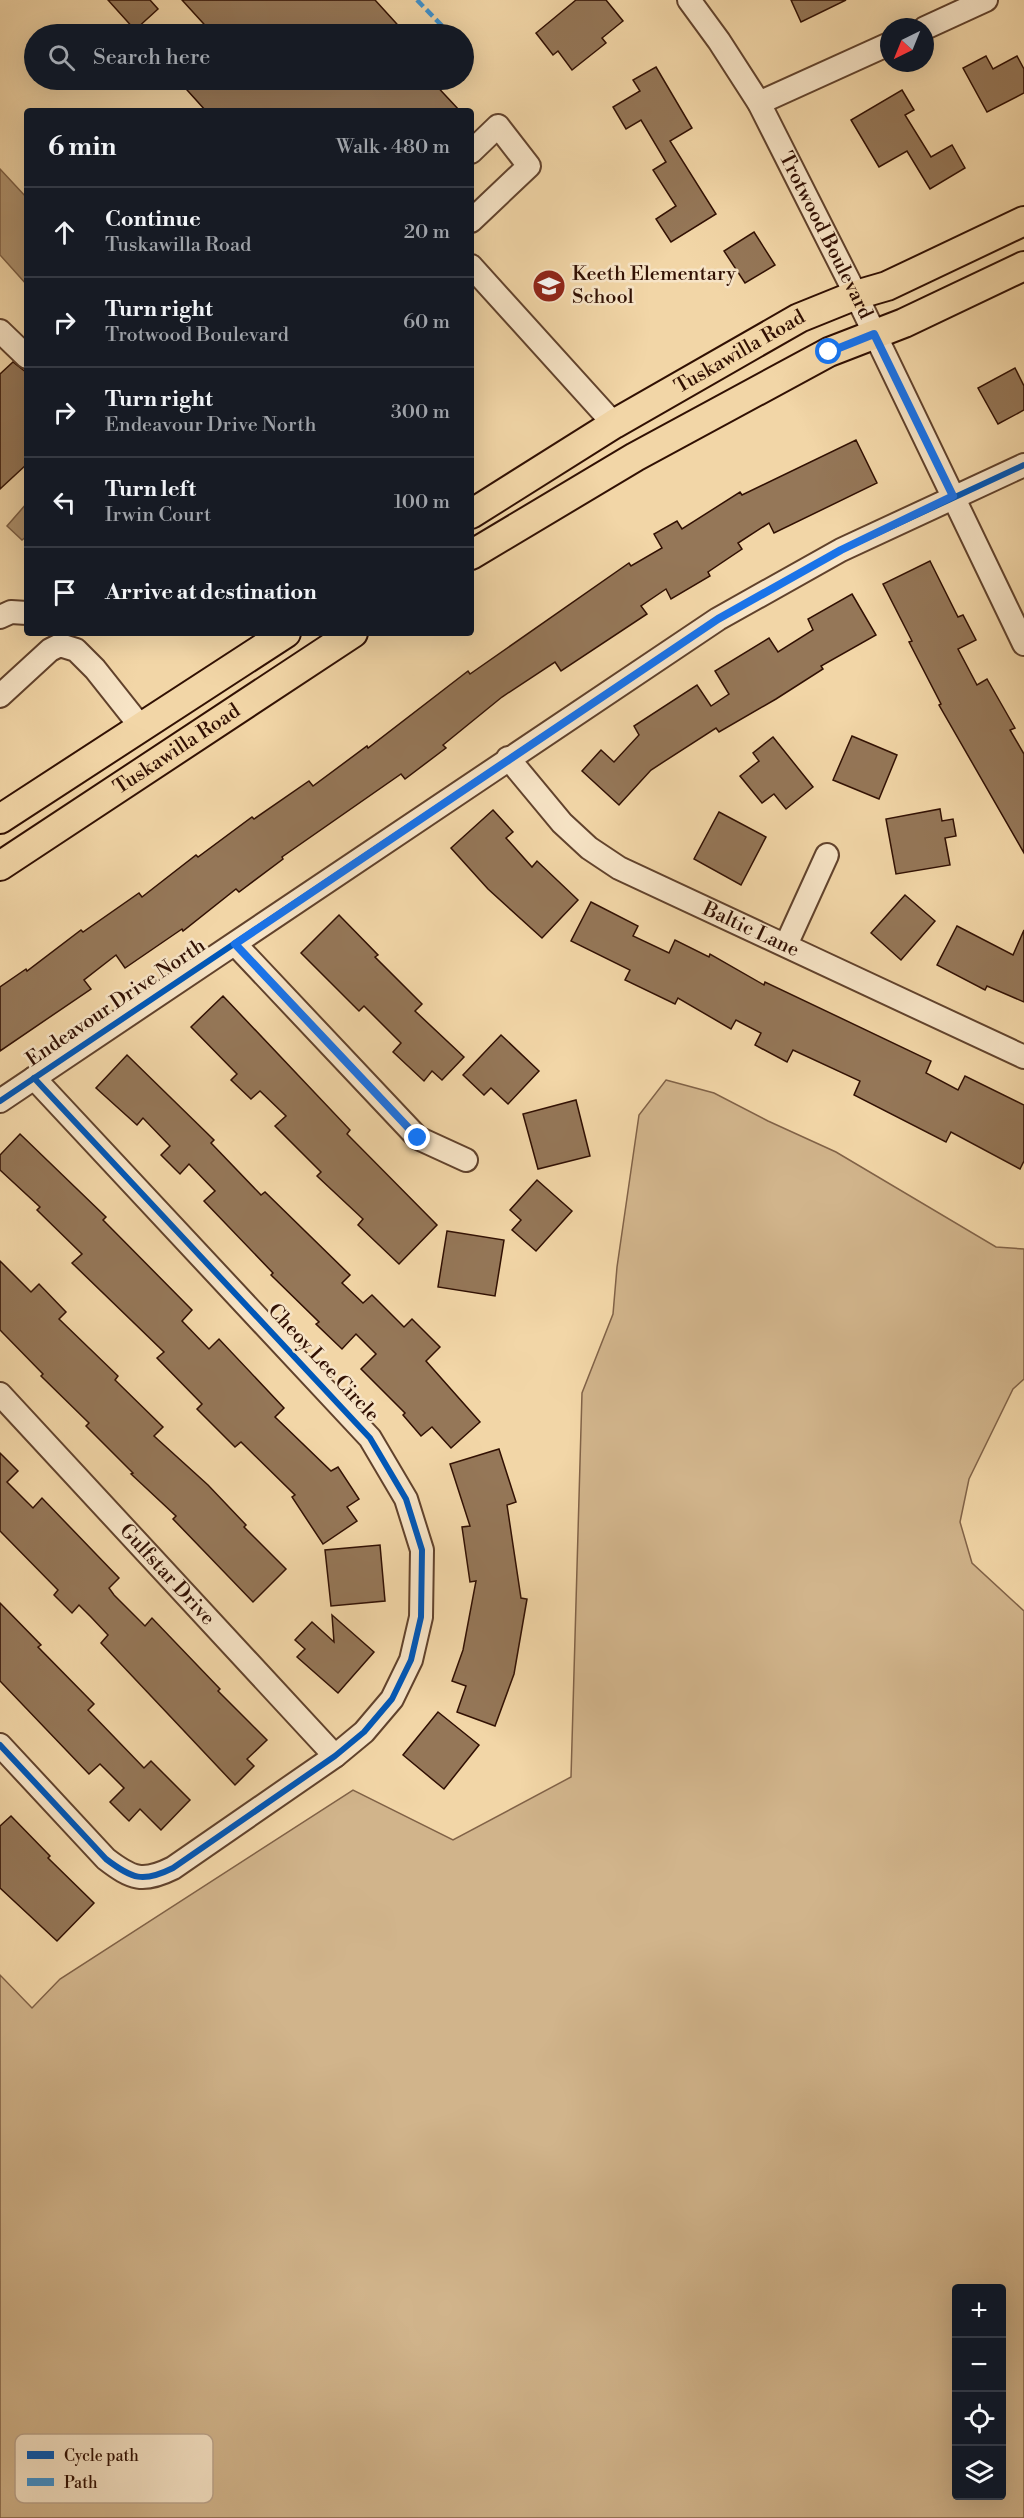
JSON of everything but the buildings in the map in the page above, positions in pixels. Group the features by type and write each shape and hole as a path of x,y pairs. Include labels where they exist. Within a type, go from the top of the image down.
{"main road":[{"name":"Tuskawilla Road","path":"474,512 614,424 799,318 887,285 1024,221"},
{"name":"Tuskawilla Road","path":"474,547 829,352 904,323 1024,266"},
{"path":"614,424 635,457"},
{"name":"Tuskawilla Road","path":"0,819 281,636"},
{"name":"Tuskawilla Road","path":"0,866 348,636"}],"street":[{"name":"Trotwood Boulevard","path":"689,0 759,103 856,295 1024,644"},
{"path":"934,24 986,0"},
{"path":"759,103 880,48"},
{"path":"474,149 498,126 529,166 474,218"},
{"path":"474,269 614,424"},
{"path":"0,330 24,354"},
{"name":"Endeavour Drive North","path":"0,1101 718,619 841,550 1024,465"},
{"path":"0,617 11,612 24,613"},
{"path":"83,636 110,666 147,723"},
{"path":"0,696 50,650 60,645 76,650 147,723"},
{"name":"Baltic Lane","path":"508,758 562,823 589,848 619,868 1024,1057"},
{"path":"786,945 827,855"},
{"path":"235,944 418,1138 466,1160"},
{"name":"Cheoy Lee Circle","path":"0,1745 106,1859 121,1871 139,1879 156,1876 173,1868 335,1756 364,1732 392,1699 411,1660 421,1617 422,1550 406,1499 370,1438 34,1078"},
{"name":"Gulfstar Drive","path":"0,1394 335,1756"}],"shaded area":[{"path":"0,169 24,195 24,282 0,255"},
{"path":"24,506 24,538 22,540 7,526"},
{"path":"666,1080 714,1093 836,1152 996,1247 1024,1249 1024,1379 1013,1389 969,1479 960,1522 972,1563 1024,1611 1024,2518 0,2518 0,1975 32,2008 60,1979 353,1790 453,1840 571,1777 582,1393 613,1314 617,1267 639,1115"}],"marked path":[{"path":"417,0 440,24"}],"cycle path":[{"path":"0,1101 718,619 841,550 1024,465"},
{"path":"0,1745 106,1859 131,1875 154,1876 173,1868 335,1756 364,1732 392,1699 411,1660 421,1617 422,1550 406,1499 370,1438 34,1078"}],"place":[{"name":"Keeth Elementary School","path":"549,286"}],"route":[{"path":"418,1138 235,944 508,758 718,619 841,550 953,496 874,334 829,352"}]}
